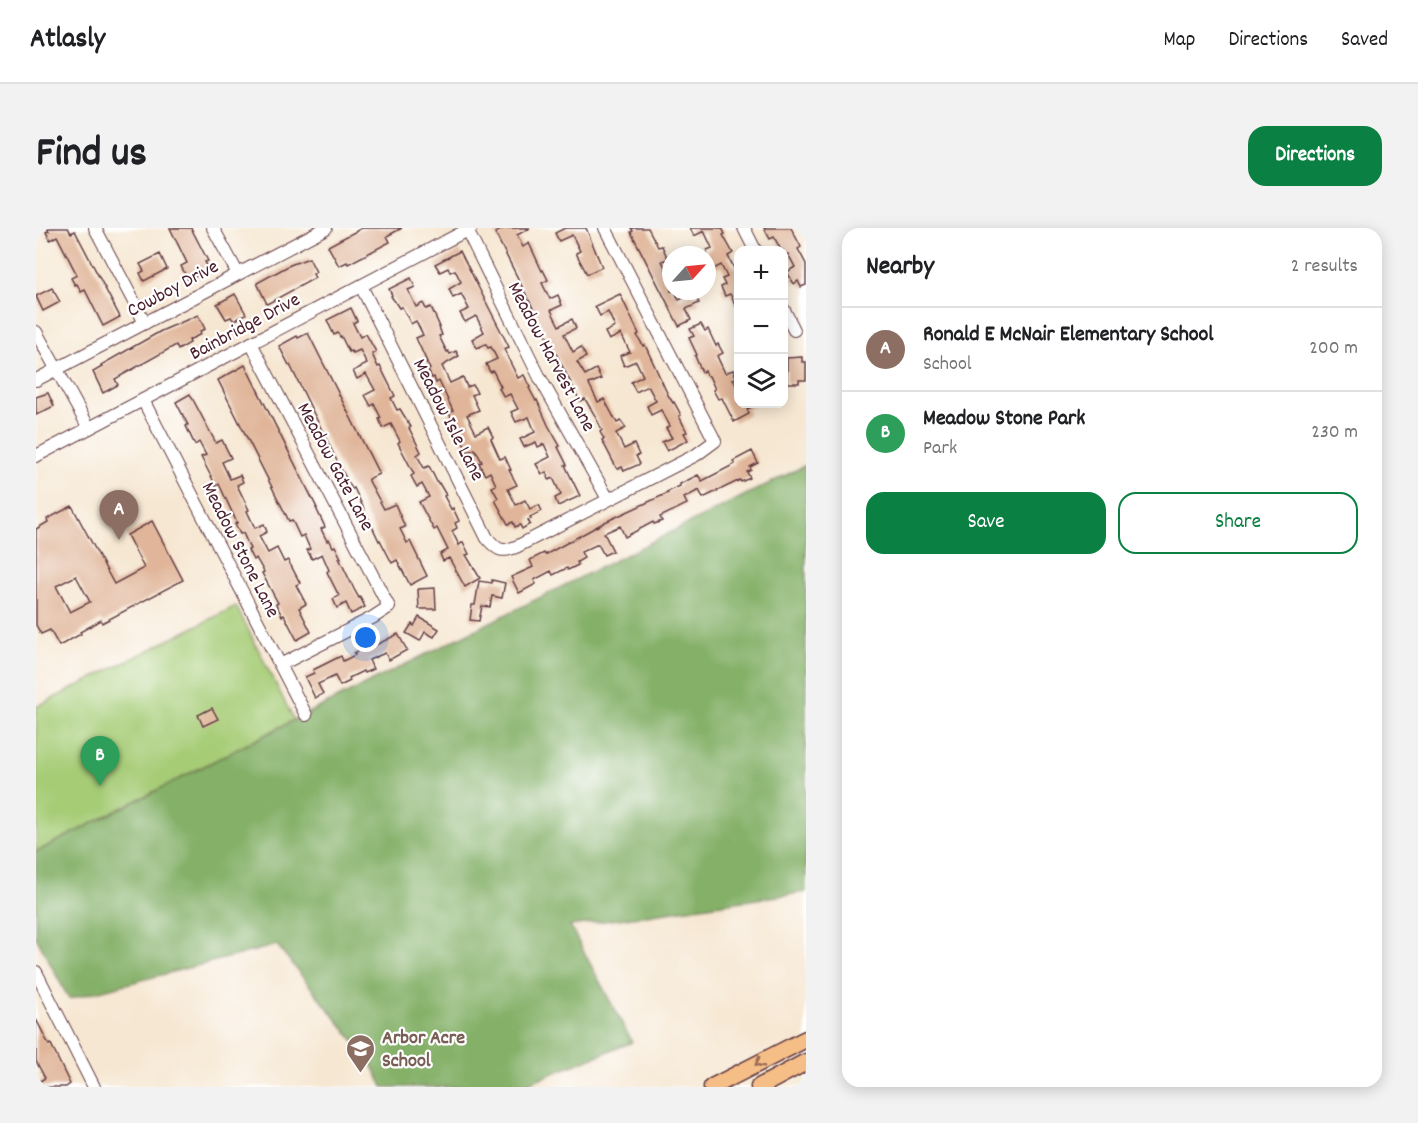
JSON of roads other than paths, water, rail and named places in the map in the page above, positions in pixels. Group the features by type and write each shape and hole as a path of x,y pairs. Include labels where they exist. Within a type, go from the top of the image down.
{"main road":[{"path":"712,1087 806,1039"},
{"path":"759,1087 806,1062"}],"street":[{"path":"95,228 145,323"},
{"path":"213,228 238,274"},
{"name":"Cowboy Drive","path":"36,380 326,228"},
{"path":"605,228 716,441 696,455 608,499"},
{"path":"744,228 753,246"},
{"name":"Bainbridge Drive","path":"36,456 469,229"},
{"name":"Meadow Harvest Lane","path":"469,229 540,378 608,499"},
{"name":"Meadow Isle Lane","path":"361,286 487,538 496,548 506,551 518,546 608,499"},
{"path":"788,319 794,330"},
{"path":"36,332 89,428"},
{"name":"Meadow Gate Lane","path":"251,343 389,607 280,665"},
{"name":"Meadow Stone Lane","path":"143,400 306,715"},
{"path":"36,972 94,1087"}],"place":[{"name":"Ronald E McNair Elementary School","path":"119,540"},
{"name":"Meadow Stone Park","path":"100,786"},
{"name":"Arbor Acre School","path":"361,1074"}]}
